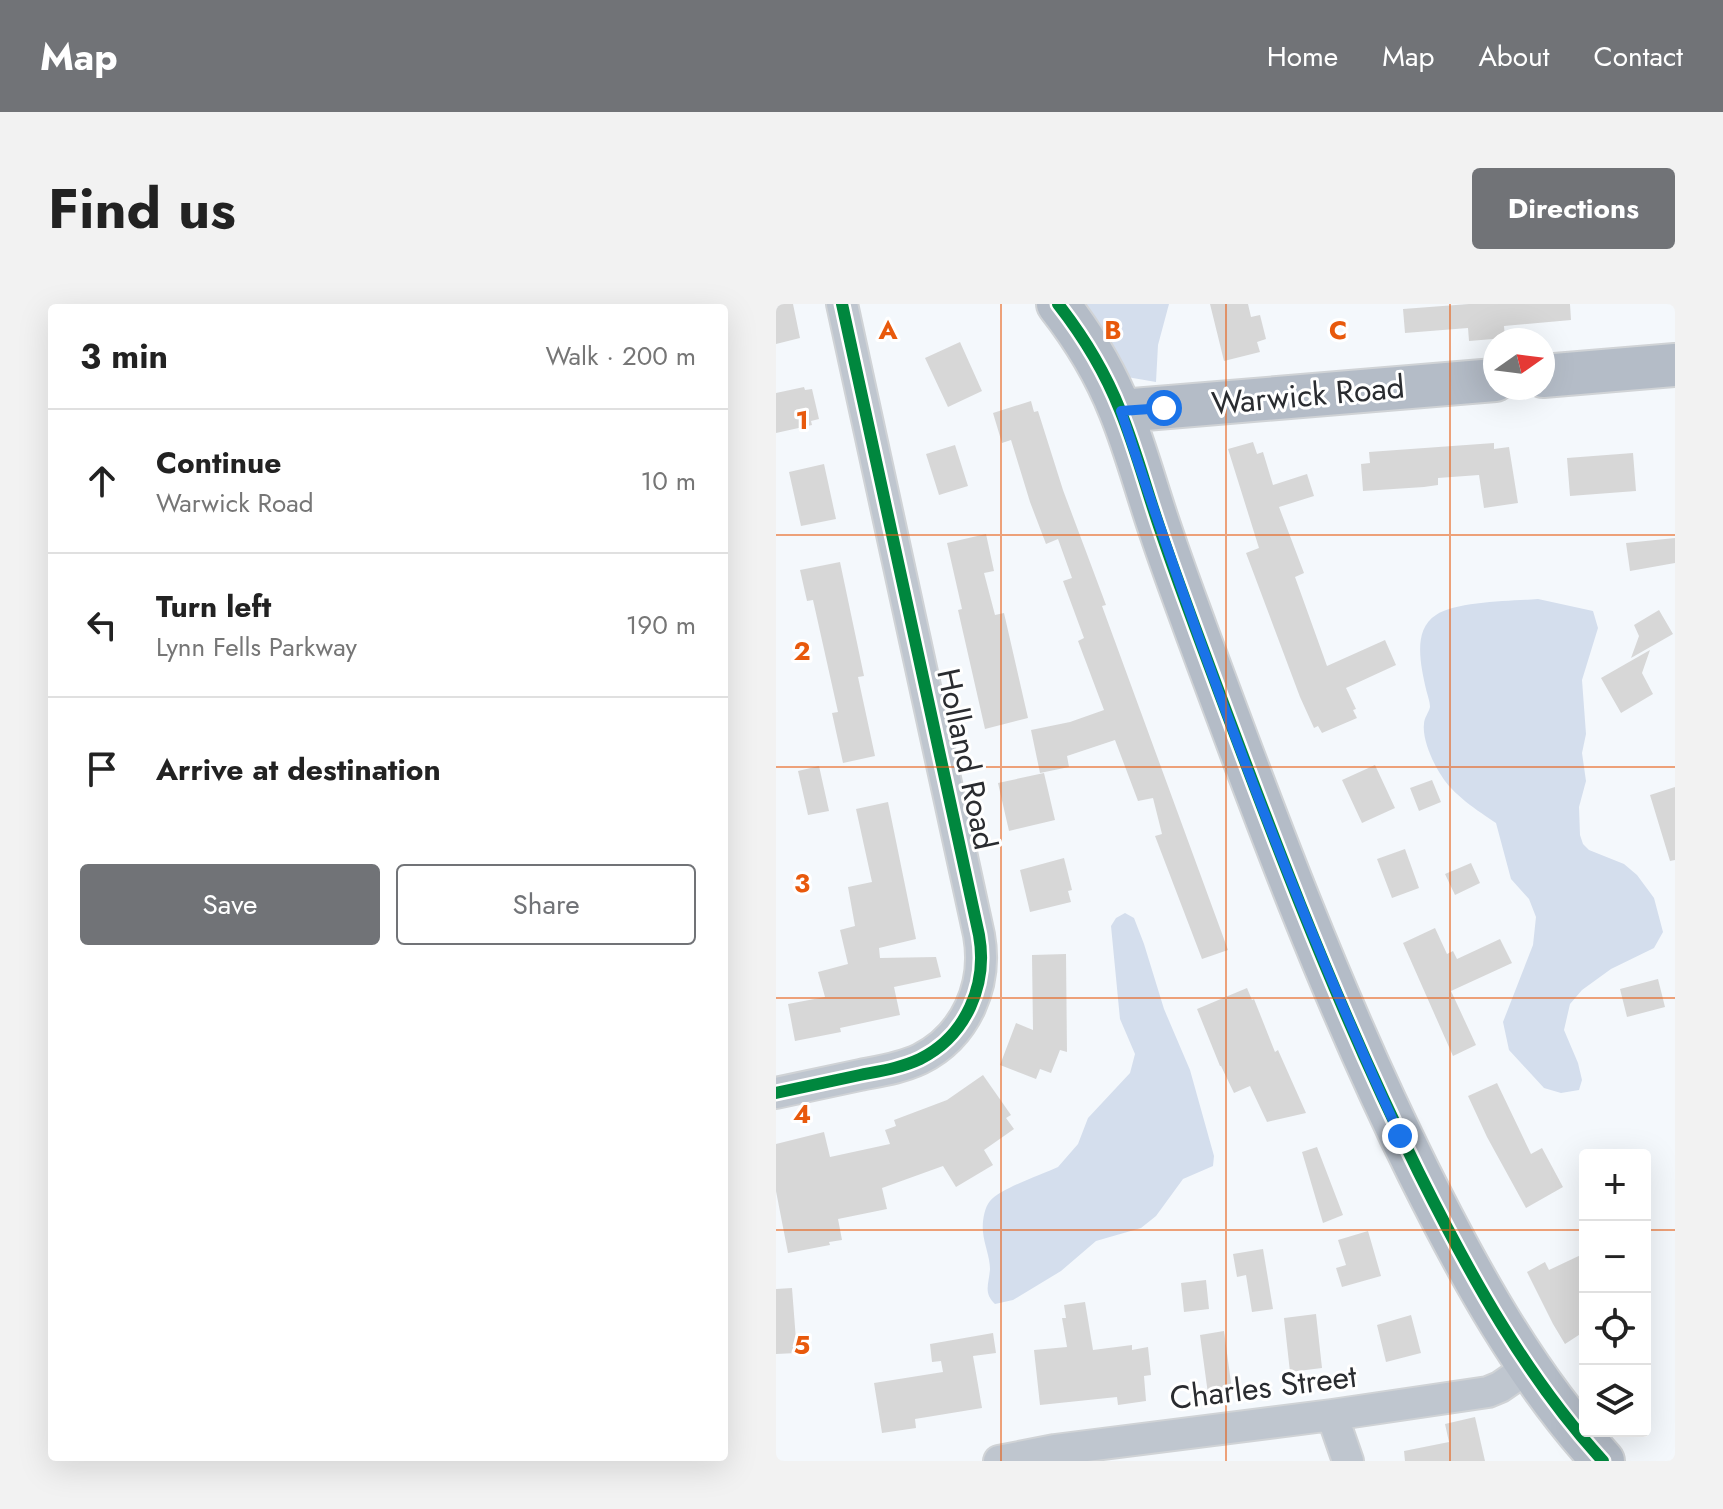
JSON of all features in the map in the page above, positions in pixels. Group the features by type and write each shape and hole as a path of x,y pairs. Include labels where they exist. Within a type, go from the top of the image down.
{"main road":[{"path":"1058,304 1087,346 1121,411 1167,549 1250,777 1335,991 1400,1136 1477,1284 1529,1367 1603,1461"},
{"path":"1555,375 1675,365"},
{"name":"Warwick Road","path":"1121,411 1483,381"}],"street":[{"name":"Holland Road","path":"776,1093 894,1068 931,1053 951,1035 968,1013 978,989 982,962 976,919 842,304"},
{"name":"Charles Street","path":"999,1461 1488,1392 1529,1367"},
{"path":"1332,1415 1348,1461"}],"shaded area":[{"path":"1085,304 1169,304 1158,345 1156,382 1127,377"},
{"path":"1538,599 1593,611 1598,628 1582,680 1586,734 1582,753 1586,781 1579,807 1580,835 1589,850 1624,864 1637,875 1654,898 1663,932 1654,948 1611,969 1582,990 1570,1004 1564,1030 1582,1080 1579,1090 1561,1093 1544,1088 1509,1050 1503,1022 1533,945 1536,917 1529,899 1511,879 1496,823 1452,789 1432,758 1424,730 1430,707 1420,649 1428,622 1445,610 1485,602"},
{"path":"1125,913 1134,918 1164,1009 1190,1070 1214,1156 1213,1166 1183,1179 1156,1216 1141,1228 1096,1241 1061,1271 1013,1300 995,1304 988,1292 990,1264 983,1232 988,1204 1003,1191 1058,1167 1078,1144 1088,1118 1130,1073 1135,1054 1120,1019 1111,926 1116,918"}],"building":[{"path":"776,304 793,304 800,338 776,344"},
{"path":"1210,304 1248,304 1251,317 1260,315 1266,339 1257,342 1260,352 1224,361"},
{"path":"1469,304 1570,304 1571,320 1483,328 1483,340 1469,341 1468,328 1405,333 1403,309"},
{"path":"960,342 982,391 948,407 925,358"},
{"path":"804,387 805,390 812,389 819,419 811,421 812,425 776,433 776,393"},
{"path":"1031,401 1034,412 1038,411 1063,490 1106,605 1102,606 1228,950 1202,959 1155,836 1162,834 1153,798 1138,801 1115,740 1067,756 1069,767 1040,773 1031,730 1070,722 1104,710 1078,641 1084,638 1063,581 1072,578 1058,539 1046,544 1011,440 1002,443 993,413"},
{"path":"1253,442 1257,454 1263,452 1273,485 1307,474 1314,496 1279,507 1304,573 1295,577 1327,666 1385,640 1396,665 1346,688 1357,718 1322,733 1318,726 1314,728 1300,697 1246,553 1259,548 1228,449"},
{"path":"1494,443 1494,449 1509,447 1518,503 1484,508 1479,475 1438,478 1438,485 1424,487 1363,491 1361,464 1370,463 1369,452"},
{"path":"955,445 968,486 939,495 926,454"},
{"path":"1633,453 1636,491 1570,496 1567,458"},
{"path":"824,464 836,519 801,526 789,472"},
{"path":"986,534 994,571 984,573 995,615 1004,613 1028,718 985,729 958,610 962,609 947,543"},
{"path":"1675,538 1675,563 1630,571 1626,543"},
{"path":"840,562 864,676 858,677 875,756 843,763 832,713 838,712 813,600 807,601 800,570"},
{"path":"1659,610 1673,634 1631,658 1639,636 1634,625"},
{"path":"1650,650 1642,673 1653,694 1621,713 1601,678"},
{"path":"1375,765 1395,808 1362,823 1342,780"},
{"path":"819,766 829,811 808,815 798,771"},
{"path":"1044,773 1055,820 1009,831 998,783"},
{"path":"1432,780 1441,802 1419,811 1410,788"},
{"path":"1675,787 1675,860 1670,861 1650,795"},
{"path":"888,802 916,939 879,948 880,958 936,957 941,977 894,987 900,1015 795,1041 788,1004 825,997 818,972 848,964 840,930 855,926 848,887 872,882 856,809"},
{"path":"1405,849 1419,888 1392,898 1377,859"},
{"path":"1064,858 1072,890 1068,891 1071,902 1030,912 1020,870"},
{"path":"1471,863 1480,883 1455,895 1445,874"},
{"path":"1435,928 1447,954 1453,951 1457,959 1500,939 1512,963 1451,991 1476,1045 1453,1056 1403,943"},
{"path":"1066,954 1067,1052 1060,1050 1051,1073 1040,1069 1036,1079 1000,1065 1016,1023 1033,1030 1032,955"},
{"path":"1658,979 1665,1007 1627,1017 1620,989"},
{"path":"1247,988 1306,1113 1267,1122 1250,1086 1234,1093 1220,1066 1197,1009"},
{"path":"983,1075 1011,1115 1006,1118 1014,1129 984,1150 993,1165 956,1187 943,1166 882,1188 887,1209 838,1219 842,1240 788,1253 776,1191 776,1144 824,1132 830,1157 890,1144 885,1130 896,1126 894,1120 947,1100"},
{"path":"1497,1083 1531,1154 1542,1148 1563,1187 1526,1208 1468,1096"},
{"path":"1317,1147 1343,1215 1323,1223 1302,1152"},
{"path":"1368,1231 1381,1276 1342,1287 1336,1268 1346,1265 1338,1240"},
{"path":"1263,1249 1273,1309 1252,1312 1246,1275 1237,1277 1233,1254"},
{"path":"1579,1256 1579,1335 1565,1344 1527,1272 1545,1262 1549,1270"},
{"path":"1206,1280 1209,1309 1184,1312 1181,1283"},
{"path":"792,1288 797,1353 776,1354 776,1289"},
{"path":"1085,1302 1093,1350 1132,1345 1132,1350 1148,1347 1151,1375 1144,1376 1146,1401 1118,1405 1117,1397 1040,1405 1034,1350 1067,1347 1062,1318 1066,1318 1064,1305"},
{"path":"1316,1314 1322,1368 1290,1372 1284,1318"},
{"path":"1411,1315 1421,1353 1386,1362 1377,1325"},
{"path":"1224,1331 1232,1390 1208,1394 1200,1335"},
{"path":"993,1333 996,1353 973,1356 982,1408 915,1419 916,1428 882,1433 874,1383 943,1372 941,1361 932,1362 930,1344"},
{"path":"1475,1417 1485,1461 1405,1461 1404,1451 1449,1442 1445,1424"}],"cycle path":[{"path":"776,1093 890,1069 920,1059 950,1037 961,1023 970,1007 980,972 979,935 842,304"},
{"path":"1058,304 1093,355 1120,410 1178,581 1274,837 1328,973 1387,1107 1438,1211 1501,1324 1549,1395 1603,1461"}],"route":[{"path":"1164,408 1121,411 1162,535 1256,791 1335,991 1400,1136"}]}
